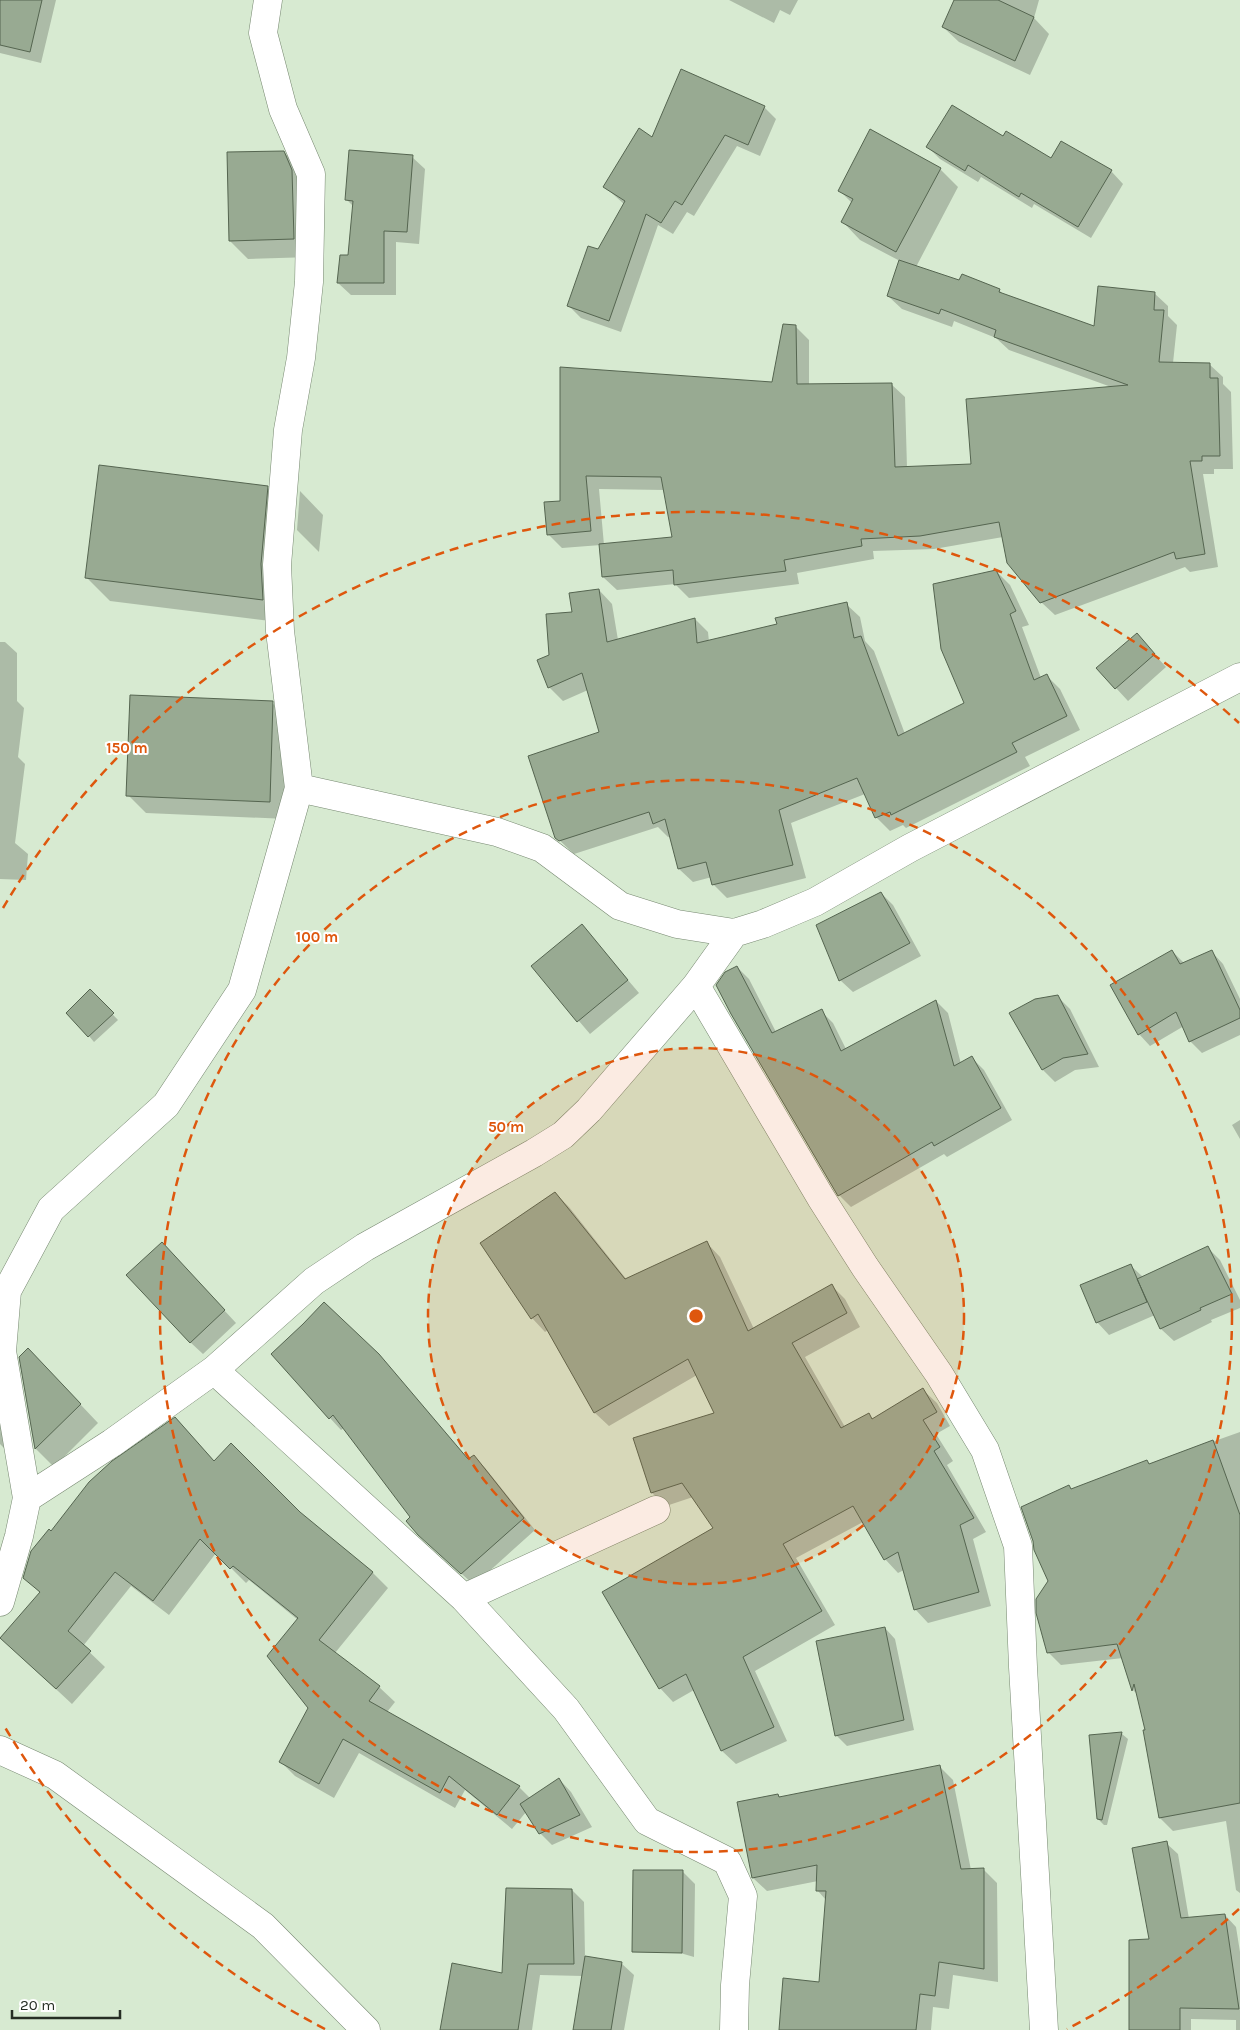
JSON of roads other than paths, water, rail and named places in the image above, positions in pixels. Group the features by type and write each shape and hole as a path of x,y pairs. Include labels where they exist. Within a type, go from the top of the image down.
{"street":[{"path":"0,1602 19,1536 27,1498 2,1351 7,1291 52,1209 166,1106 242,990 299,788 280,631 277,565 288,430 301,358 309,282 311,174 283,109 263,33 268,0"},
{"path":"299,788 497,832 542,848 620,906 677,924 734,933 763,924 815,902 910,848 1240,677"},
{"path":"27,1498 112,1444 214,1370 314,1281 365,1247 534,1154 563,1135 589,1110 696,986 734,933"},
{"path":"696,986 821,1198 865,1267 938,1374 985,1450 1018,1546 1044,2030"},
{"path":"214,1370 464,1598 566,1709 647,1821 727,1861 743,1896 735,1985 734,2030"},
{"path":"464,1598 656,1510"},
{"path":"0,1750 55,1776 263,1926 366,2030"}]}
